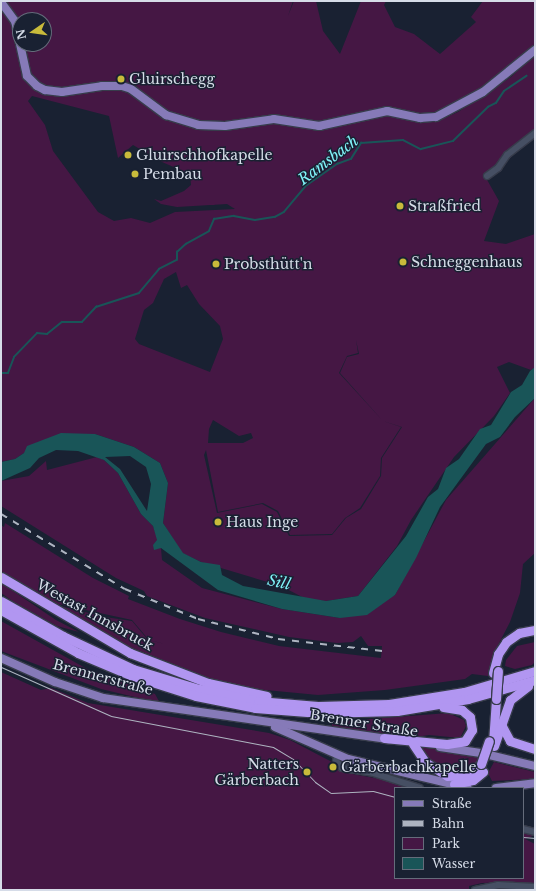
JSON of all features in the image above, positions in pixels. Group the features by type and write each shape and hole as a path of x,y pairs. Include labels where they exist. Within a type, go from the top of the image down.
{"highway":[{"name":"Westast Innsbruck","path":"1,577 85,628 156,664 239,691 318,706"},
{"path":"1,601 103,656 156,677 235,697 318,706 369,705 434,698 488,686 535,671"},
{"path":"1,610 45,635"},
{"path":"1,614 97,662 150,683 222,702 320,714 397,711 488,694 535,680"},
{"path":"493,742 494,700 498,654 506,642 519,633 535,630"},
{"path":"496,672 502,654 509,644 522,636 535,634"},
{"path":"454,784 473,780 483,766 493,742 502,726 510,700 535,680"},
{"path":"384,738 455,744 468,738 472,724 466,712 430,706"},
{"path":"502,726 510,741 535,749"},
{"path":"413,744 425,762 447,776 469,775 483,766"}],"main road":[{"path":"1,2 15,21 27,76 37,86 45,90 62,92 102,86 122,86 131,89 166,115 198,125 225,126 269,119 319,126 387,110 420,118 436,117 483,92 535,50"},
{"name":"Brennerstraße","path":"1,658 32,671 115,696 168,708 255,721"},
{"name":"Brenner Straße","path":"255,721 322,729 384,738 413,744 481,753 535,766"},
{"name":"Brenner Straße","path":"255,721 292,734 317,747"},
{"path":"322,729 314,737 317,747 337,756 387,770 464,787"},
{"path":"504,787 535,783"}],"street":[{"path":"487,176 498,168 507,154 535,133"},
{"path":"337,756 336,761 342,768 373,773 417,787"},
{"path":"524,829 535,832"},
{"path":"475,890 498,885 535,887"}],"green space":[{"path":"1,1 293,1 288,16 294,1 316,1 323,31 340,54 361,1 386,1 384,5 395,27 414,34 440,54 476,22 471,17 483,1 535,1 535,46 524,57 474,95 431,115 412,112 421,121 440,120 458,112 511,77 535,55 535,131 486,178 499,201 484,241 506,244 535,234 535,368 531,370 509,362 497,367 510,393 494,416 454,457 411,520 397,546 358,596 326,601 306,599 281,586 201,562 182,553 163,523 168,483 160,463 134,447 95,434 24,453 15,459 1,462","holes":["32,96 109,116 118,158 133,145 162,162 190,174 191,185 184,191 161,201 154,199 161,204 177,207 227,204 235,209 175,212 150,223 131,218 114,221 98,212 53,151 45,125 28,101","176,272 181,288 187,285 199,304 220,326 223,339 210,372 139,344 135,339 144,310 153,303 164,279","356,340 359,354 347,357 340,373 383,421 339,373 347,356 358,353","213,420 239,436 251,433 253,438 243,443 208,443 209,429","383,421 402,427 382,458 381,476 361,509 346,518 332,535 289,536 277,512 262,504 217,513 204,455 206,450 218,512 263,503 278,511 290,535 332,534 345,518 360,508 380,476 381,458 401,427"]},
{"path":"535,398 535,553 523,564 520,593 510,622 496,649 488,676 472,674 465,679 385,690 318,695 255,689 217,681 130,647 60,606 105,617 132,621 148,640 165,644 149,640 132,620 58,604 1,571 1,525 4,527 5,523 93,578 129,596 128,599 180,619 221,632 279,646 381,658 382,646 368,646 361,636 353,642 337,643 289,637 205,618 147,596 144,591 116,578 1,506 1,481 29,476 46,461 47,470 97,457 104,460 118,473 141,514 153,526 161,548 162,560 202,588 282,609 340,618 395,595 446,500"},
{"path":"1,583 56,620 79,632 57,626 14,602 1,593"},
{"path":"1,621 89,670 155,694 160,703 101,689 1,651"},
{"path":"535,642 535,662 532,665 515,669 505,666 506,660 517,646"},
{"path":"1,672 41,690 51,688 88,703 269,733 290,740 332,762 341,772 403,783 415,787 394,787 394,879 524,879 524,828 535,832 535,835 525,839 535,844 535,884 509,882 482,883 469,886 469,890 1,890"},
{"path":"448,713 464,720 466,726 460,738 429,735 416,737 332,727 332,722"},
{"path":"418,747 451,751 480,757 470,771 449,773 434,766"},
{"path":"494,762 535,772 535,779 492,781 488,773"}],"water":[{"path":"535,367 535,398 515,417 500,437 486,444 440,507 416,558 395,595 367,615 340,618 282,609 218,590 161,548 154,550 153,545 157,540 153,526 141,514 118,473 104,460 78,451 56,450 39,458 30,468 1,481 1,462 15,459 24,453 27,446 61,433 95,434 134,447 160,463 168,483 163,523 183,553 201,562 220,565 222,575 243,586 326,601 358,596 406,536 428,497 438,489 446,468 459,459 480,429 491,425 511,392 522,385 530,371","holes":["130,456 146,467 151,484 147,511 120,469 105,457"]}],"waterway":[{"name":"Ramsbach","path":"1,373 8,373 14,357 37,333 47,334 62,322 82,322 96,307 139,293 159,269 177,260 177,252 186,244 209,231 214,219 234,216 255,220 275,217 284,212 307,185 337,164 351,159 361,143 403,140 421,149 453,141 488,107 496,103 504,91 526,76"}],"tram line":[{"path":"1,667 111,716 273,747 293,759 315,782 331,793 373,791 394,797"},
{"path":"524,837 535,838"}],"railway":[{"path":"1,514 125,589 198,619 278,639 382,651"}],"place":[{"name":"Gluirschegg","path":"121,79"},
{"name":"Gluirschhofkapelle","path":"128,155"},
{"name":"Pembau","path":"135,174"},
{"name":"Straßfried","path":"400,206"},
{"name":"Schneggenhaus","path":"403,262"},
{"name":"Probsthütt'n","path":"216,264"},
{"name":"Haus Inge","path":"218,522"},
{"name":"Gärberbachkapelle","path":"333,767"},
{"name":"Natters Gärberbach","path":"307,772"}],"water label":[{"name":"Sill","path":"279,582"}]}
